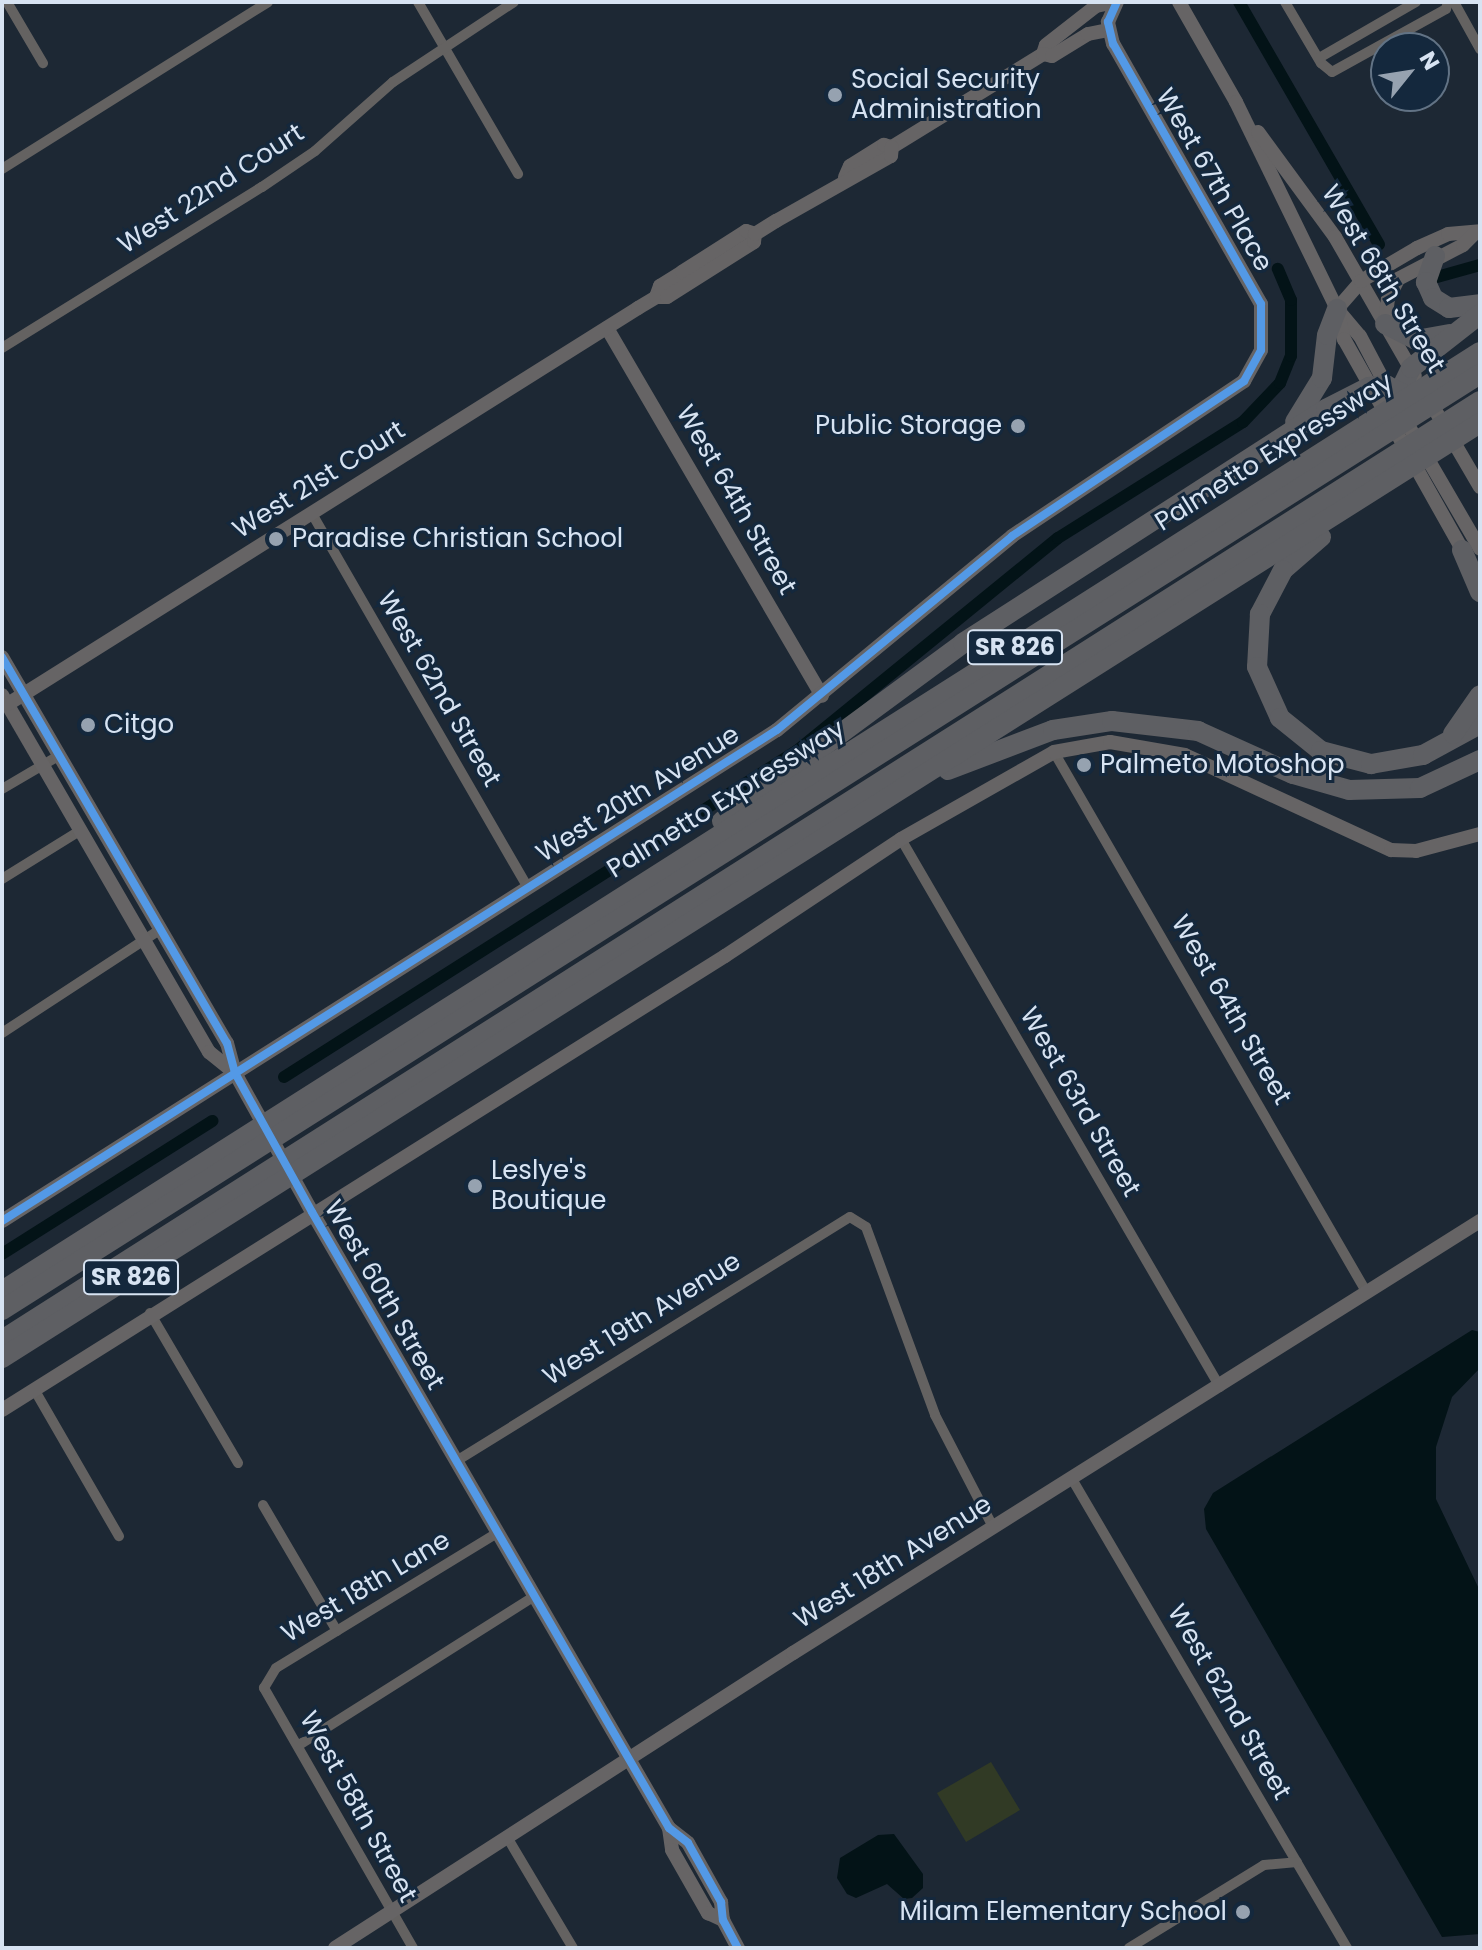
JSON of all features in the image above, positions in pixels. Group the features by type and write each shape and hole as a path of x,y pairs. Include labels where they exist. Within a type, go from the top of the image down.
{"highway":[{"path":"1435,256 1426,282 1433,298 1449,308 1480,304"},
{"path":"1284,435 1312,402 1322,378 1327,335 1337,309"},
{"path":"667,868 753,794 963,643 1284,435 1387,391 1449,334 1480,314"},
{"path":"1385,324 1416,340 1449,334"},
{"name":"Palmetto Expressway","path":"2,1291 235,1153 667,868 1454,380 1480,352"},
{"path":"1454,380 1480,374"},
{"path":"1387,391 1440,419"},
{"name":"SR 826","path":"2,1358 320,1148 899,790 1477,414"},
{"path":"300,1112 1367,435"},
{"path":"1388,471 1302,552 1268,590 1255,639 1257,667 1280,718 1300,738 1344,761 1404,760 1444,744 1480,724"},
{"path":"320,1148 1388,471"},
{"path":"1471,550 1480,592"},
{"path":"1444,744 1480,695"},
{"path":"899,790 1023,740 1112,721 1198,731 1293,774 1349,790 1420,788 1474,765"},
{"path":"2,1310 235,1153"},
{"path":"2,1340 256,1189"}],"street":[{"path":"7,2 43,63"},
{"path":"2,169 268,2"},
{"path":"418,2 518,174"},
{"name":"West 22nd Court","path":"2,348 262,187 444,46 514,2"},
{"name":"West 21st Court","path":"5,700 23,693 656,297 667,297 754,242 755,234 845,177 857,177 891,156 892,147 1043,54 1046,45 1096,6 1116,2 1108,30 1088,34 1052,56 1043,54"},
{"name":"West 68th Street","path":"1179,2 1236,102 1337,309 1344,339 1387,391 1471,550 1480,578"},
{"path":"1285,2 1319,58 1336,72 1446,9 1451,2 1480,49"},
{"path":"1319,58 1416,2"},
{"name":"West 67th Place","path":"1108,30 1254,289 1264,323 1259,355"},
{"name":"West 68th Street","path":"1236,102 1361,281 1480,487"},
{"path":"1337,309 1361,281 1440,237 1478,232"},
{"path":"1385,324 1388,299 1398,279 1435,256 1463,245 1478,232"},
{"name":"West 64th Street","path":"607,328 822,696"},
{"name":"West 20th Avenue","path":"2,1221 528,888 822,696 1024,527 1234,391 1259,355"},
{"name":"West 68th Street","path":"1387,391 1471,550"},
{"name":"West 62nd Street","path":"311,512 528,888"},
{"name":"West 60th Street","path":"2,657 227,1043 235,1073 312,1212 669,1828 672,1850 708,1913 723,1920 738,1948"},
{"name":"West 60th Street","path":"5,700 209,1052 235,1073"},
{"path":"2,1410 150,1313 725,956 901,839 1054,752 1110,742 1185,755 1391,850 1416,851 1480,834"},
{"name":"West 64th Street","path":"1054,752 1367,1293"},
{"path":"2,789 60,755"},
{"path":"2,879 81,830"},
{"name":"West 63rd Street","path":"901,839 1220,1387"},
{"path":"2,1033 161,929"},
{"name":"West 19th Avenue","path":"458,1460 850,1217 866,1227 935,1415 993,1527"},
{"name":"West 18th Avenue","path":"335,1948 629,1757 1480,1221"},
{"path":"150,1313 238,1463"},
{"path":"34,1389 119,1536"},
{"name":"West 62nd Street","path":"1072,1479 1347,1948"},
{"path":"263,1505 337,1631"},
{"name":"West 18th Lane","path":"264,1688 276,1668 499,1532"},
{"path":"299,1745 536,1595"},
{"name":"West 58th Street","path":"264,1688 413,1948"},
{"path":"507,1837 573,1948"},
{"path":"1129,1948 1264,1865 1297,1862"}],"green space":[{"path":"991,1762 1020,1810 966,1842 937,1793"}],"shaded area":[{"path":"1472,1330 1480,1332 1480,1368 1452,1397 1436,1447 1436,1499 1480,1591 1480,1934 1442,1937 1206,1529 1204,1509 1213,1493"},
{"path":"894,1834 923,1874 923,1888 912,1898 904,1899 887,1884 856,1898 847,1894 837,1878 840,1858 878,1835"}],"waterway":[{"path":"1239,2 1379,244"},
{"path":"1437,277 1480,265"},
{"path":"284,1077 798,750 1058,538 1243,422 1280,383 1291,356 1291,300 1278,269"},
{"path":"2,1254 212,1121"}],"cycle path":[{"path":"2,1221 777,730 1012,536 1244,381 1261,350 1261,304 1113,44 1108,22 1117,2"},
{"path":"2,657 227,1043 235,1073 312,1212 669,1828 688,1843 721,1902 723,1920 738,1948"}],"place":[{"name":"Social Security Administration","path":"835,95"},
{"name":"Public Storage","path":"1018,426"},
{"name":"Paradise Christian School","path":"276,539"},
{"name":"Citgo","path":"88,725"},
{"name":"Palmeto Motoshop","path":"1084,765"},
{"name":"Leslye's Boutique","path":"475,1186"},
{"name":"Milam Elementary School","path":"1243,1912"}]}
